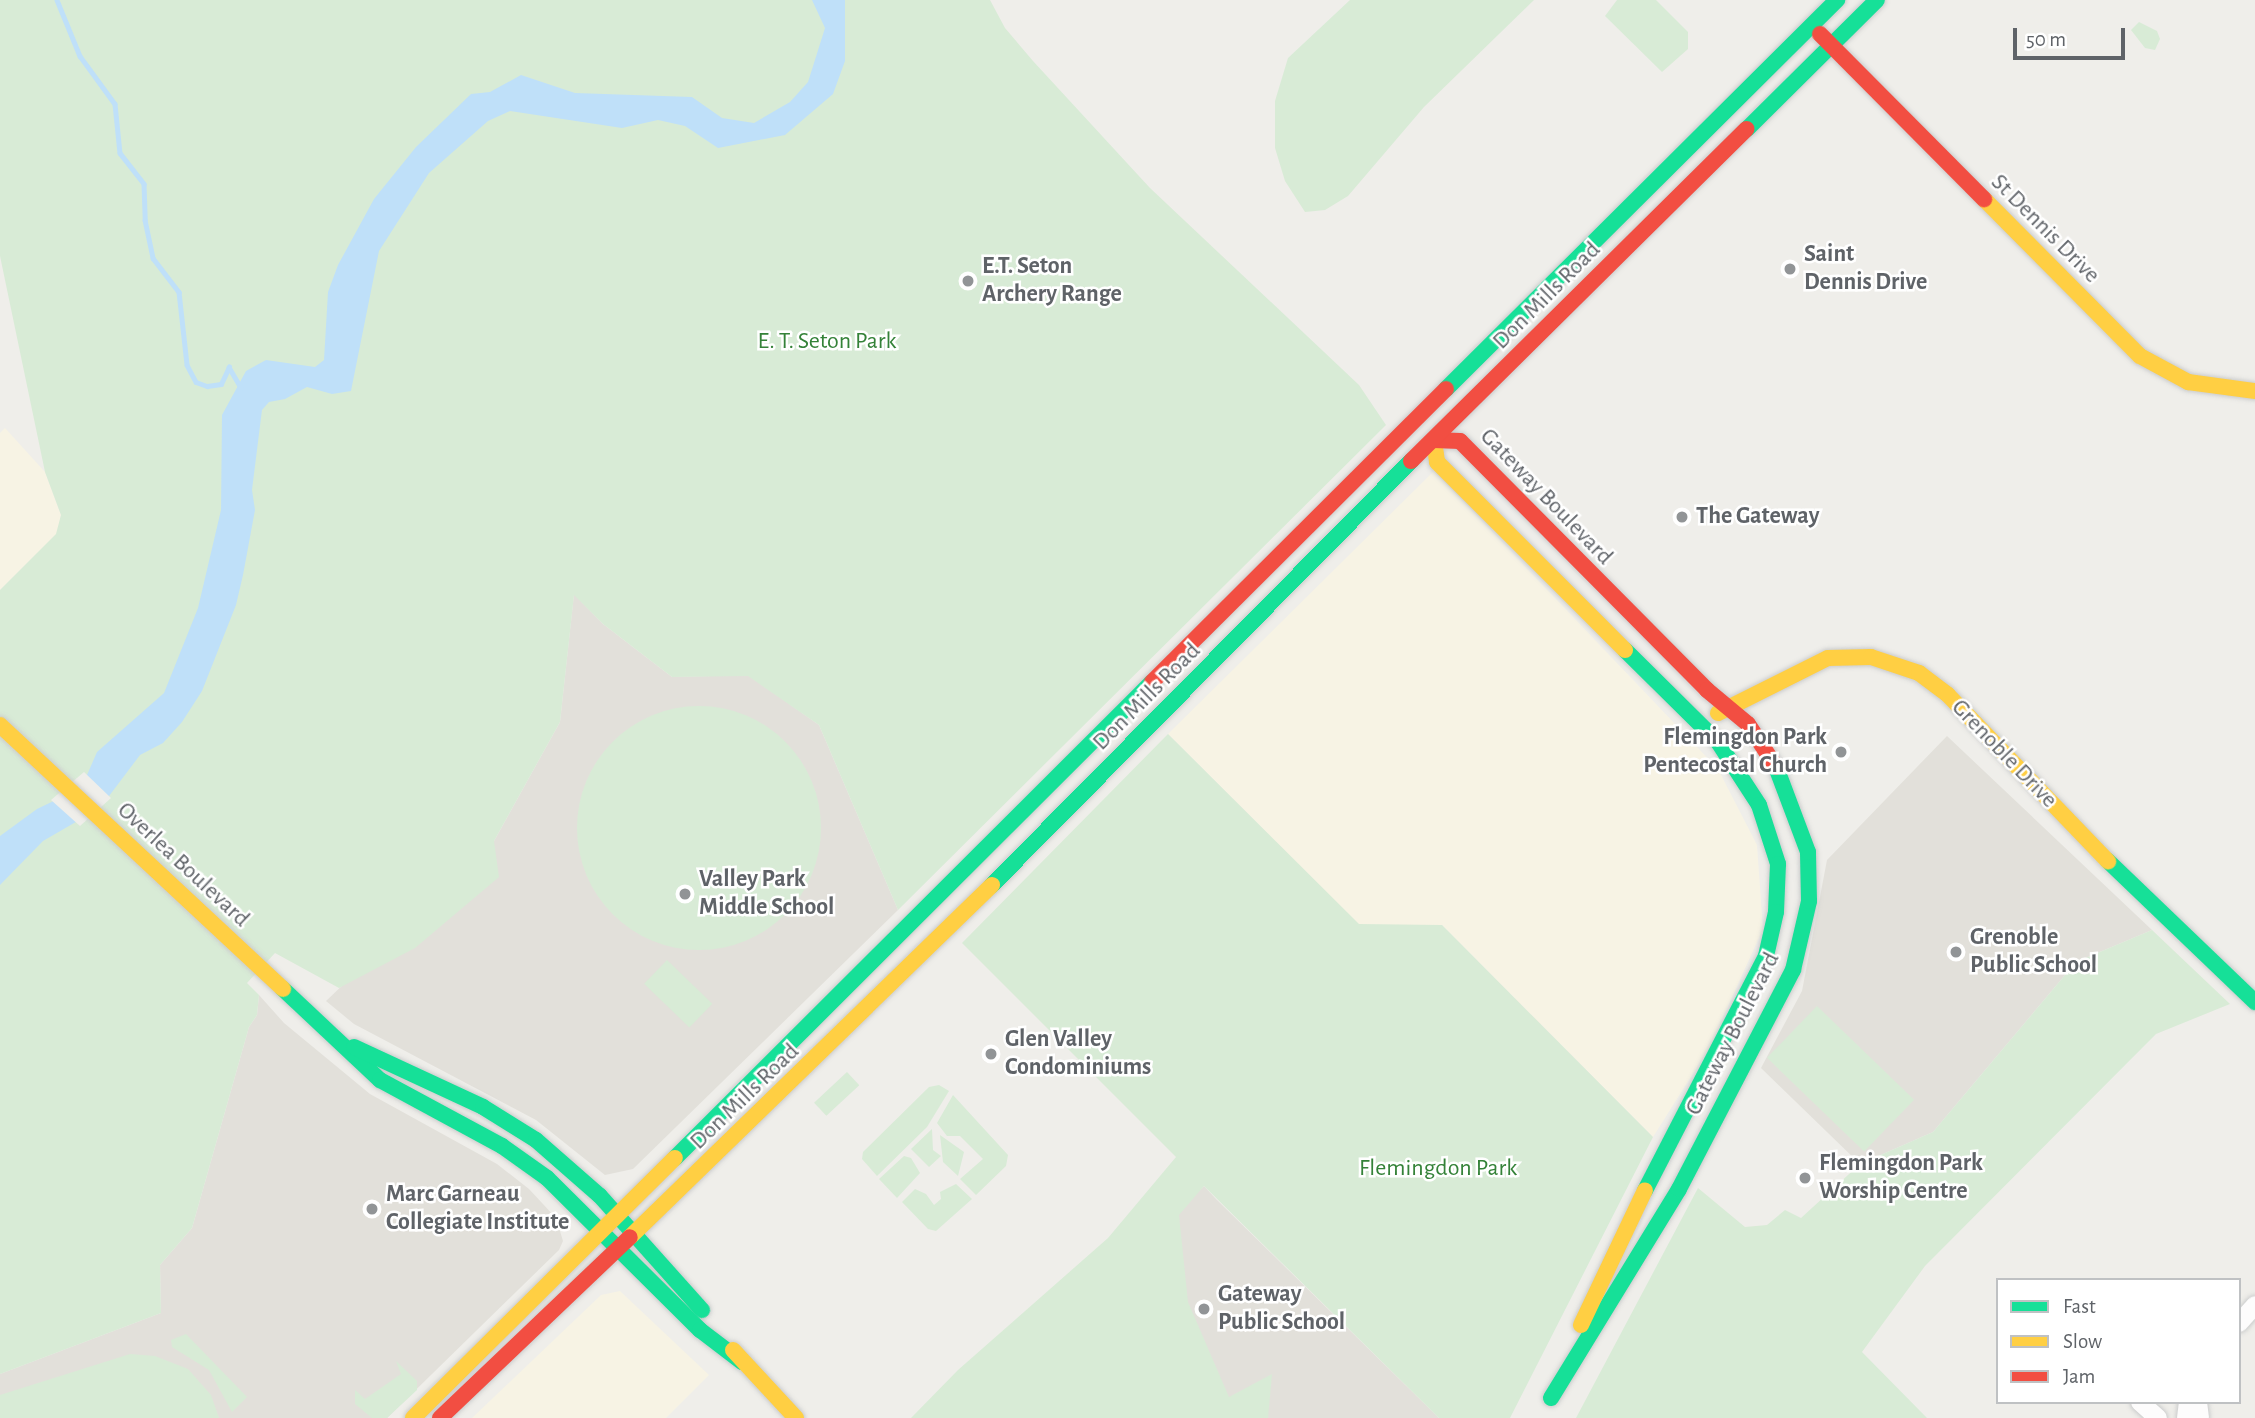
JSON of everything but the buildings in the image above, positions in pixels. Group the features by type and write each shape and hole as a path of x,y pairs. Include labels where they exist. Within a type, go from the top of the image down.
{"main road":[{"name":"Don Mills Road","path":"412,1418 603,1233 1837,0"},
{"name":"Don Mills Road","path":"440,1418 876,1002 1434,440 1877,0"},
{"name":"St Dennis Drive","path":"1812,26 2140,356 2188,382 2255,391"},
{"name":"Gateway Boulevard","path":"1542,1418 1613,1252 1766,956 1779,888 1767,823 1703,724 1437,462 1434,440 1460,441 1707,690 1728,705 1756,735 1781,775 1802,827 1810,877 1804,936 1793,970 1662,1218 1551,1398"},
{"path":"1531,555 1549,532"},
{"name":"Grenoble Drive","path":"1703,724 1728,705 1828,658 1871,657 1919,673 1948,695 2102,855 2255,1002"},
{"name":"Overlea Boulevard","path":"0,725 380,1080 502,1146 547,1178 618,1248"},
{"name":"Overlea Boulevard","path":"334,1038 519,1128 564,1163 633,1235"},
{"path":"1699,1085 1727,1098"},
{"path":"633,1235 711,1320 742,1362 796,1418"},
{"path":"618,1248 700,1330 742,1362"}],"street":[{"path":"2241,1321 2255,1305"},
{"path":"2142,1404 2158,1418"}],"shaded area":[{"path":"5,428 45,472 61,515 57,534 0,590 0,433"},
{"path":"1434,471 1718,769 1757,845 1763,929 1709,1048 1653,1137 1442,925 1359,925 1168,734"},
{"name":"Valley Park Middle School","path":"574,594 603,624 672,677 748,675 819,725 898,910 633,1169 605,1175 536,1120 354,1024 326,1001 494,841 560,722"},
{"name":"Grenoble Public School","path":"1947,736 2152,930 2076,962 1933,1132 1860,1164 1761,1068 1802,991 1827,860"},
{"name":"Marc Garneau Collegiate Institute","path":"259,995 284,1023 370,1094 497,1164 529,1189 556,1218 563,1241 559,1250 387,1418 0,1418 0,1374 161,1313 160,1265 192,1228 249,1027 257,1015"},
{"name":"Gateway Public School","path":"1204,1186 1216,1199 1439,1418 970,1418"},
{"path":"620,1291 709,1375 666,1418 472,1418 601,1295"}],"green space":[{"name":"E. T. Seton Park","path":"0,0 990,0 1005,28 1033,61 1150,188 1359,385 1386,425 898,910 819,725 748,676 672,677 603,624 574,595 560,722 494,841 499,877 415,948 339,988 275,953 247,983 259,995 257,1015 249,1027 192,1228 160,1265 161,1313 0,1374 0,590 56,534 61,515 45,472 0,256"},
{"path":"1350,0 1534,0 1424,107 1348,196 1325,210 1305,212 1285,181 1275,148 1275,101 1288,58"},
{"path":"1617,0 1656,0 1688,32 1688,49 1662,72 1605,16"},
{"path":"2139,22 2157,31 2160,39 2155,50 2145,48 2131,30"},
{"path":"699,706 746,716 767,727 785,742 800,760 811,781 821,828 811,875 800,896 785,914 767,929 746,940 699,950 652,940 631,929 613,914 598,896 587,875 577,828 587,781 598,760 613,742 631,727 652,716"},
{"name":"Flemingdon Park","path":"1168,734 1359,924 1442,925 1653,1137 1510,1418 1439,1418 1204,1186 1179,1215 1188,1302 1229,1397 1272,1374 1268,1418 911,1418 958,1370 1108,1238 1176,1157 962,943"},
{"path":"2152,930 2230,1004 2156,1034 1925,1266 1862,1352 1927,1418 1576,1418 1698,1188 1745,1227 1767,1225 1785,1210 1801,1218 1860,1164 1933,1132 2076,962"},
{"path":"667,960 712,1004 689,1028 644,984"},
{"path":"1817,1006 1914,1100 1864,1152 1767,1058"},
{"path":"847,1072 859,1085 826,1116 814,1103"},
{"path":"939,1085 949,1091 927,1127 877,1176 862,1159 863,1152 929,1087"},
{"path":"953,1095 1008,1155 1006,1166 976,1195 960,1179 983,1159 960,1136 947,1136 937,1123"},
{"path":"932,1129 933,1150 941,1156 929,1167 911,1149"},
{"path":"940,1135 964,1152 958,1176 943,1162"},
{"path":"904,1156 911,1158 920,1173 897,1198 879,1179"},
{"path":"956,1184 972,1199 936,1231 928,1229 902,1202 915,1189 926,1194 934,1205 941,1199 940,1192"},
{"path":"186,1334 247,1397 232,1412 209,1370 172,1347 171,1340"},
{"path":"130,1354 155,1356 188,1369 211,1395 219,1418 0,1418 0,1395"},
{"path":"396,1361 417,1381 417,1390 387,1418 372,1418 355,1404 355,1390 365,1399 401,1374"}],"water":[{"path":"812,0 845,0 845,61 833,94 785,135 718,148 685,126 658,120 622,128 510,111 488,121 429,173 379,251 351,391 332,394 307,387 285,399 269,402 262,410 252,490 255,510 243,575 236,605 202,691 182,722 163,743 140,755 100,808 43,841 0,885 0,836 37,809 64,796 87,775 97,752 164,693 198,608 221,510 222,415 246,371 266,360 315,367 324,360 328,292 338,265 374,199 416,147 471,94 490,92 521,75 575,93 692,97 722,118 754,123 790,102 808,82 825,28"}],"pier":[{"path":"84,772 111,798 80,826 51,800"}],"waterway":[{"path":"57,0 80,56 115,104 120,153 144,184 145,220 153,258 179,292 187,365 196,382 207,386 221,384 229,367 241,388"}],"traffic: fast":[{"path":"1446,389 1837,0"},
{"path":"1747,129 1877,0"},
{"path":"992,885 1411,461"},
{"path":"1625,650 1718,742 1759,805 1778,864 1776,912 1766,956 1645,1190"},
{"path":"675,1158 1152,682"},
{"path":"1551,1398 1679,1189 1793,970 1809,901 1808,852 1776,767"},
{"path":"2108,861 2255,1002"},
{"path":"283,989 380,1080 502,1146 547,1178 700,1330 742,1362"},
{"path":"354,1047 483,1107 536,1140 600,1196 702,1310"}],"traffic: slow":[{"path":"1984,199 2140,356 2188,382 2255,391"},
{"path":"1434,440 1437,462 1625,650"},
{"path":"1718,713 1828,658 1871,657 1919,673 1948,695 2108,861"},
{"path":"0,725 283,989"},
{"path":"630,1237 992,885"},
{"path":"413,1418 675,1158"},
{"path":"1581,1325 1645,1190"},
{"path":"733,1350 796,1418"}],"traffic: jam":[{"path":"1820,34 1984,199"},
{"path":"1411,461 1747,129"},
{"path":"1152,682 1446,389"},
{"path":"1434,440 1460,441 1707,690 1748,724 1776,767"},
{"path":"440,1418 630,1237"}],"place":[{"name":"Saint Dennis Drive","path":"1790,269"},
{"name":"E.T. Seton Archery Range","path":"968,281"},
{"name":"The Gateway","path":"1682,517"},
{"name":"Flemingdon Park Pentecostal Church","path":"1841,752"},
{"name":"Valley Park Middle School","path":"685,894"},
{"name":"Grenoble Public School","path":"1956,952"},
{"name":"Glen Valley Condominiums","path":"991,1054"},
{"name":"Flemingdon Park Worship Centre","path":"1805,1178"},
{"name":"Marc Garneau Collegiate Institute","path":"372,1209"},
{"name":"Gateway Public School","path":"1204,1309"}]}
